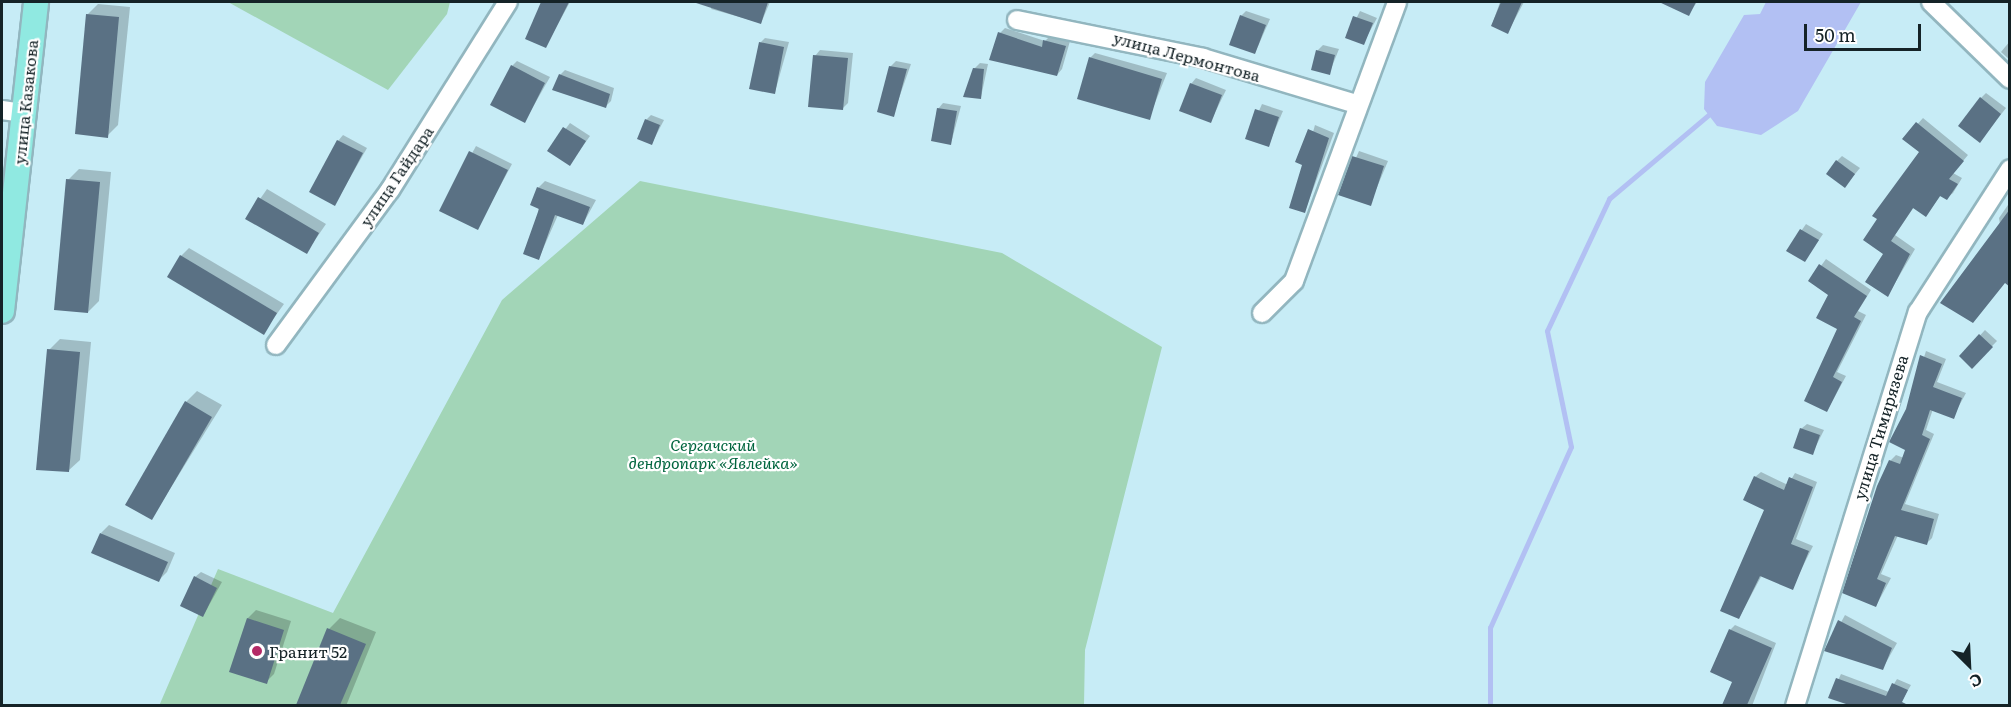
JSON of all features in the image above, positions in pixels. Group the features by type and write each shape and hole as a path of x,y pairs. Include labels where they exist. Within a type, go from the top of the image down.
{"main road":[{"name":"улица Казакова","path":"2,311 13,112 36,2"}],"street":[{"name":"улица Гайдара","path":"276,345 390,190 508,2"},
{"path":"1262,313 1294,281 1356,104 1397,2"},
{"path":"1931,2 2010,79"},
{"name":"улица Лермонтова","path":"1017,20 1203,58 1356,104"},
{"name":"улица Тимирязева","path":"1795,705 1918,312 2010,170"}],"green space":[{"path":"228,2 450,2 447,14 388,90"},
{"name":"Сергачский дендропарк «Явлейка»","path":"640,181 1002,253 1162,347 1085,650 1084,705 159,706 218,569 333,613 502,300"}],"water":[{"path":"1766,2 1861,2 1798,111 1761,135 1717,126 1704,109 1705,82 1744,15 1760,14"}],"building":[{"path":"541,2 569,2 546,48 525,39"},
{"path":"693,2 768,2 761,24"},
{"path":"1501,2 1522,2 1508,34 1491,26"},
{"path":"1659,2 1696,2 1689,16"},
{"path":"86,14 119,17 108,138 75,134"},
{"path":"1240,15 1266,25 1255,54 1229,45"},
{"path":"1353,16 1373,23 1364,45 1345,38"},
{"path":"998,32 1042,47 1043,40 1066,46 1057,76 989,60"},
{"path":"759,42 784,47 775,94 749,89"},
{"path":"1316,50 1335,55 1330,75 1311,70"},
{"path":"813,55 848,58 843,110 808,107"},
{"path":"1089,57 1162,79 1150,120 1077,99"},
{"path":"511,65 545,83 525,123 490,105"},
{"path":"889,66 907,69 894,117 877,112"},
{"path":"973,68 984,69 981,99 963,97"},
{"path":"559,74 610,94 606,108 552,90"},
{"path":"1190,83 1222,95 1211,123 1179,111"},
{"path":"1980,97 2001,114 1980,143 1958,126"},
{"path":"937,108 957,111 951,145 931,141"},
{"path":"1255,109 1279,117 1269,147 1245,139"},
{"path":"645,119 660,125 652,145 637,139"},
{"path":"1916,122 1964,161 1949,179 1958,184 1947,200 1940,196 1926,217 1913,208 1891,241 1910,254 1888,297 1865,282 1883,254 1863,240 1877,219 1872,216 1919,152 1902,139"},
{"path":"563,127 586,141 570,166 547,151"},
{"path":"1308,129 1329,138 1305,213 1289,208 1302,165 1295,162"},
{"path":"337,140 363,153 335,206 309,192"},
{"path":"469,151 508,170 478,230 439,211"},
{"path":"1352,156 1384,166 1371,206 1338,195"},
{"path":"1836,160 1855,174 1845,188 1826,174"},
{"path":"66,179 100,182 88,313 54,310"},
{"path":"537,187 590,207 583,225 555,215 539,260 523,254 539,209 530,205"},
{"path":"258,197 319,233 307,254 245,219"},
{"path":"2010,209 2010,287 2005,283 1973,323 1940,303"},
{"path":"1800,229 1819,240 1805,262 1786,251"},
{"path":"180,255 277,313 264,335 167,277"},
{"path":"1819,264 1867,296 1854,317 1861,321 1833,377 1842,382 1827,412 1804,401 1837,329 1816,318 1828,295 1808,281"},
{"path":"1979,334 1993,347 1972,369 1959,356"},
{"path":"47,349 80,352 69,472 36,470"},
{"path":"1920,355 1942,364 1933,387 1962,398 1954,419 1930,410 1922,435 1930,439 1901,510 1934,519 1927,545 1895,536 1877,579 1886,583 1876,607 1842,593 1877,486 1889,460 1900,464 1905,450 1889,442 1906,409"},
{"path":"185,401 212,417 152,520 125,505"},
{"path":"1800,428 1820,435 1813,455 1793,448"},
{"path":"1754,476 1784,490 1789,477 1813,487 1791,544 1809,551 1793,590 1760,576 1739,619 1720,611 1764,510 1743,500"},
{"path":"100,533 168,562 159,582 91,553"},
{"path":"194,576 217,588 203,617 180,606"},
{"name":"Гранит 52","path":"247,618 284,630 267,684 229,672"},
{"path":"1838,620 1892,648 1883,670 1824,651"},
{"path":"327,628 366,644 340,705 296,705"},
{"path":"1729,629 1772,648 1747,705 1722,705 1732,682 1710,672"},
{"path":"1836,678 1886,696 1892,683 1908,690 1902,702 1908,705 1849,705 1828,698"}],"waterway":[{"path":"1490,706 1490,628 1571,447 1547,331 1609,199 1713,111"}],"place":[{"name":"Гранит 52","path":"257,651"}]}
